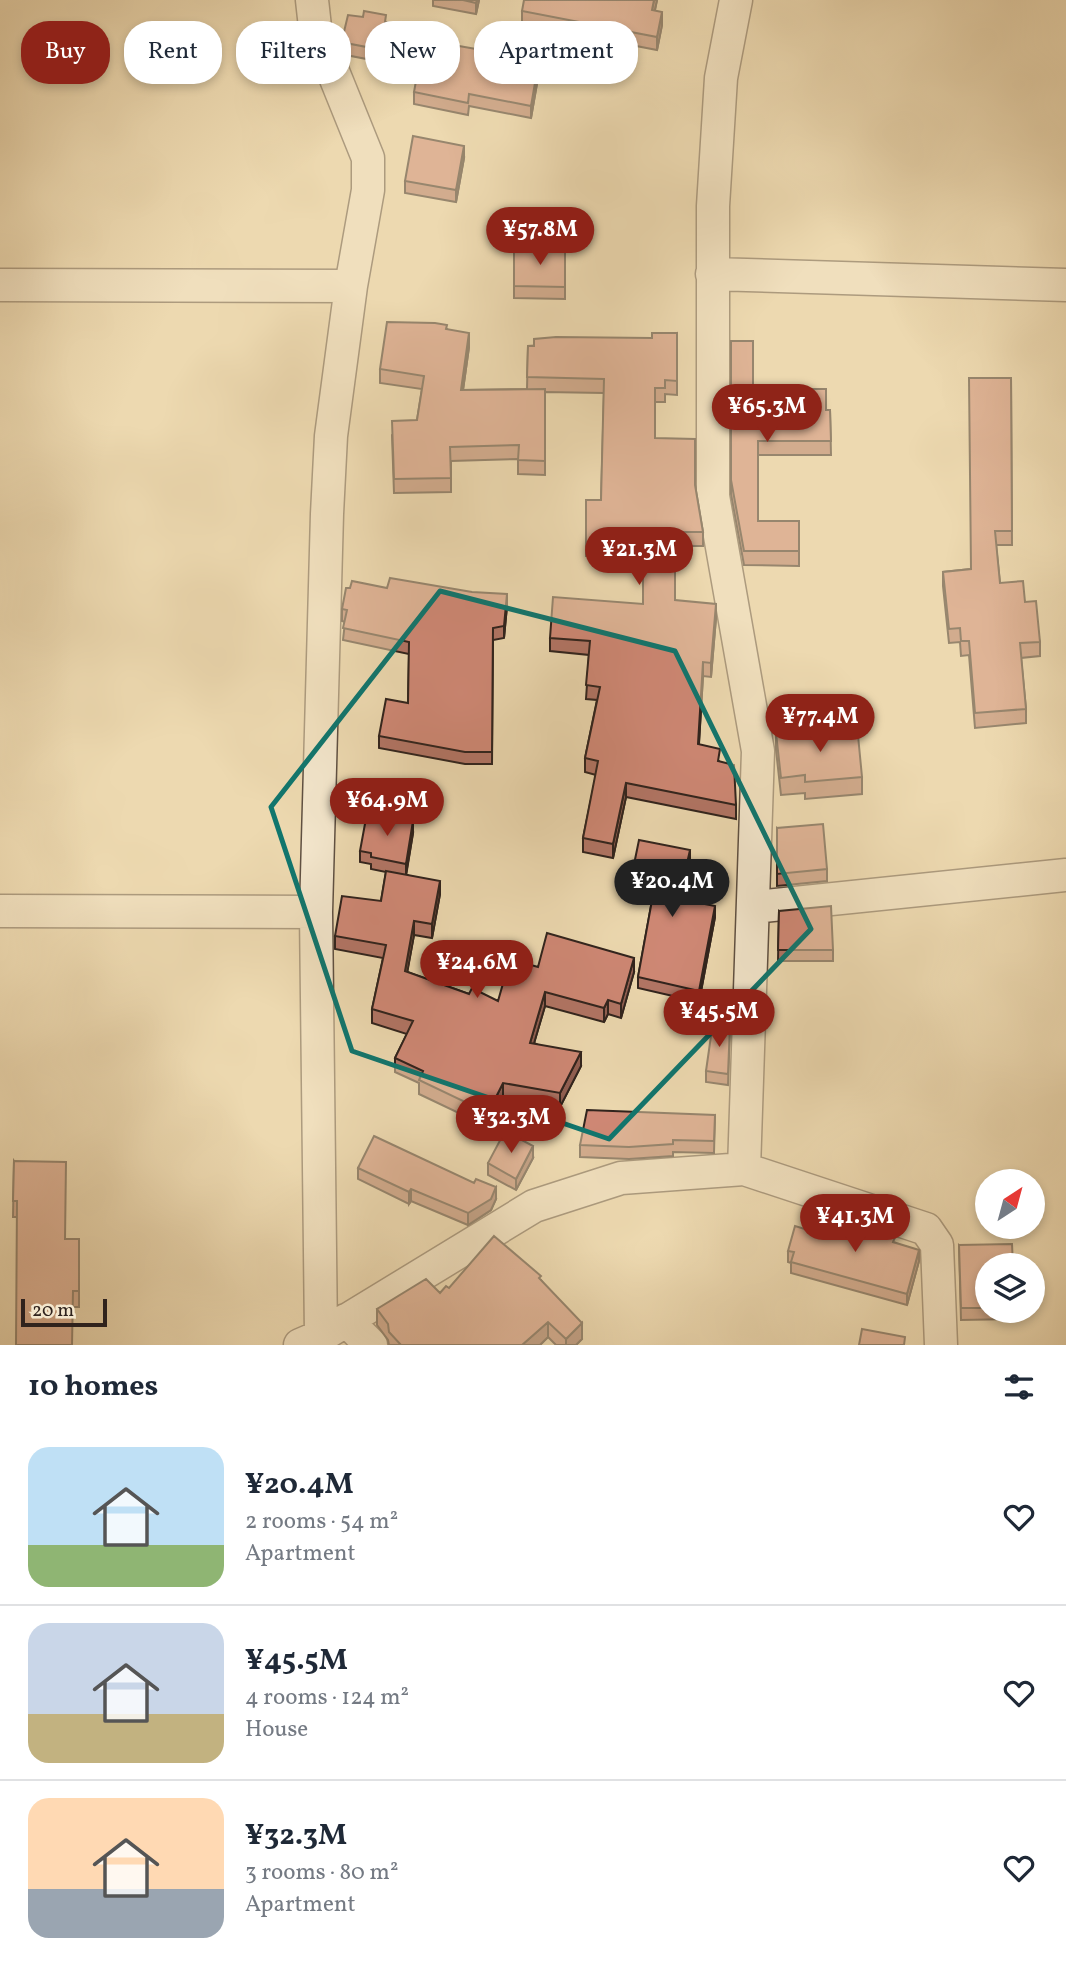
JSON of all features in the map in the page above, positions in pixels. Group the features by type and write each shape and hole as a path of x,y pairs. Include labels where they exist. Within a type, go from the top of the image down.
{"street":[{"path":"312,0 315,27 368,158 368,190 351,286 331,436 316,912 322,1334"},
{"path":"736,0 721,78 712,274 713,496 758,751 755,907 744,1169"},
{"path":"712,274 1066,285"},
{"path":"0,285 351,286"},
{"path":"755,907 1066,875"},
{"path":"0,911 316,912"},
{"path":"322,1334 534,1206 621,1178 744,1169 926,1229 937,1245 942,1345"},
{"path":"322,1334 371,1345"}],"highlighted area":[{"path":"440,591 675,651 811,929 609,1139 352,1051 271,807"}],"building":[{"path":"524,0 654,0 652,10 662,12 657,37 638,33 638,21 574,21 522,11"},
{"path":"364,11 386,15 385,21 365,21 365,47 351,44 351,21 347,21 348,15 363,17"},
{"path":"460,46 474,49 474,84 535,84 531,106 469,94 468,103 414,92 415,84 460,84"},
{"path":"413,136 464,146 456,190 405,181"},
{"path":"531,244 558,244 558,251 565,251 565,287 514,286 514,250 531,250"},
{"path":"387,322 435,323 447,325 446,329 469,333 461,390 545,389 545,461 518,460 519,445 450,447 451,478 394,479 392,421 417,420 424,376 380,369"},
{"path":"652,333 677,333 677,381 665,380 665,388 655,388 655,438 695,439 695,485 703,532 675,532 675,600 716,604 711,663 703,662 698,744 720,749 718,761 734,765 736,805 626,783 613,844 583,838 598,761 585,758 600,687 586,685 590,641 550,638 553,597 643,604 643,542 586,542 586,500 601,500 604,379 527,377 528,346 534,346 534,339 652,338"},
{"path":"731,341 753,341 753,389 826,389 831,441 758,441 758,521 799,521 799,551 744,551 731,480"},
{"path":"969,378 1011,378 1012,531 995,531 1000,583 1023,581 1025,602 1036,601 1040,642 1020,643 1026,709 975,713 969,641 961,641 960,628 949,629 943,572 971,569"},
{"path":"390,578 472,592 507,594 504,626 493,628 492,752 465,752 379,736 386,699 408,703 409,642 343,628 347,610 342,609 346,588 350,588 352,581 387,588"},
{"path":"857,725 862,777 805,782 805,775 781,778 776,733"},
{"path":"367,813 413,821 406,864 371,857 371,853 360,851"},
{"path":"823,824 827,869 777,874 777,828"},
{"path":"639,840 690,850 679,899 715,906 699,991 638,977 655,884 631,879"},
{"path":"386,871 440,881 432,924 414,921 405,971 469,994 472,988 498,1001 510,959 538,967 547,933 634,958 621,1004 608,1000 604,1008 545,992 530,1043 581,1052 560,1093 503,1083 488,1113 419,1080 423,1071 395,1058 413,1021 372,1009 386,945 335,936 342,896 381,901"},
{"path":"831,906 833,950 778,950 779,911"},
{"path":"713,1022 730,1025 728,1074 706,1071"},
{"path":"587,1110 715,1115 714,1141 673,1140 673,1144 629,1147 580,1145"},
{"path":"505,1131 533,1146 516,1179 488,1163"},
{"path":"374,1136 474,1183 476,1179 496,1187 491,1199 468,1213 411,1189 409,1192 358,1168"},
{"path":"14,1161 66,1162 65,1239 79,1239 79,1291 73,1291 72,1345 16,1345 17,1201 13,1201"},
{"path":"824,1214 896,1235 893,1242 919,1250 907,1294 791,1262 794,1252 788,1251 795,1226 818,1233"},
{"path":"494,1236 541,1276 539,1278 582,1323 566,1339 548,1322 522,1345 401,1345 389,1332 388,1324 377,1309 426,1279 440,1293 446,1286 449,1288"},
{"path":"1012,1244 1012,1253 975,1253 975,1308 961,1308 959,1245"},
{"path":"862,1329 905,1337 904,1345 859,1345"}]}
